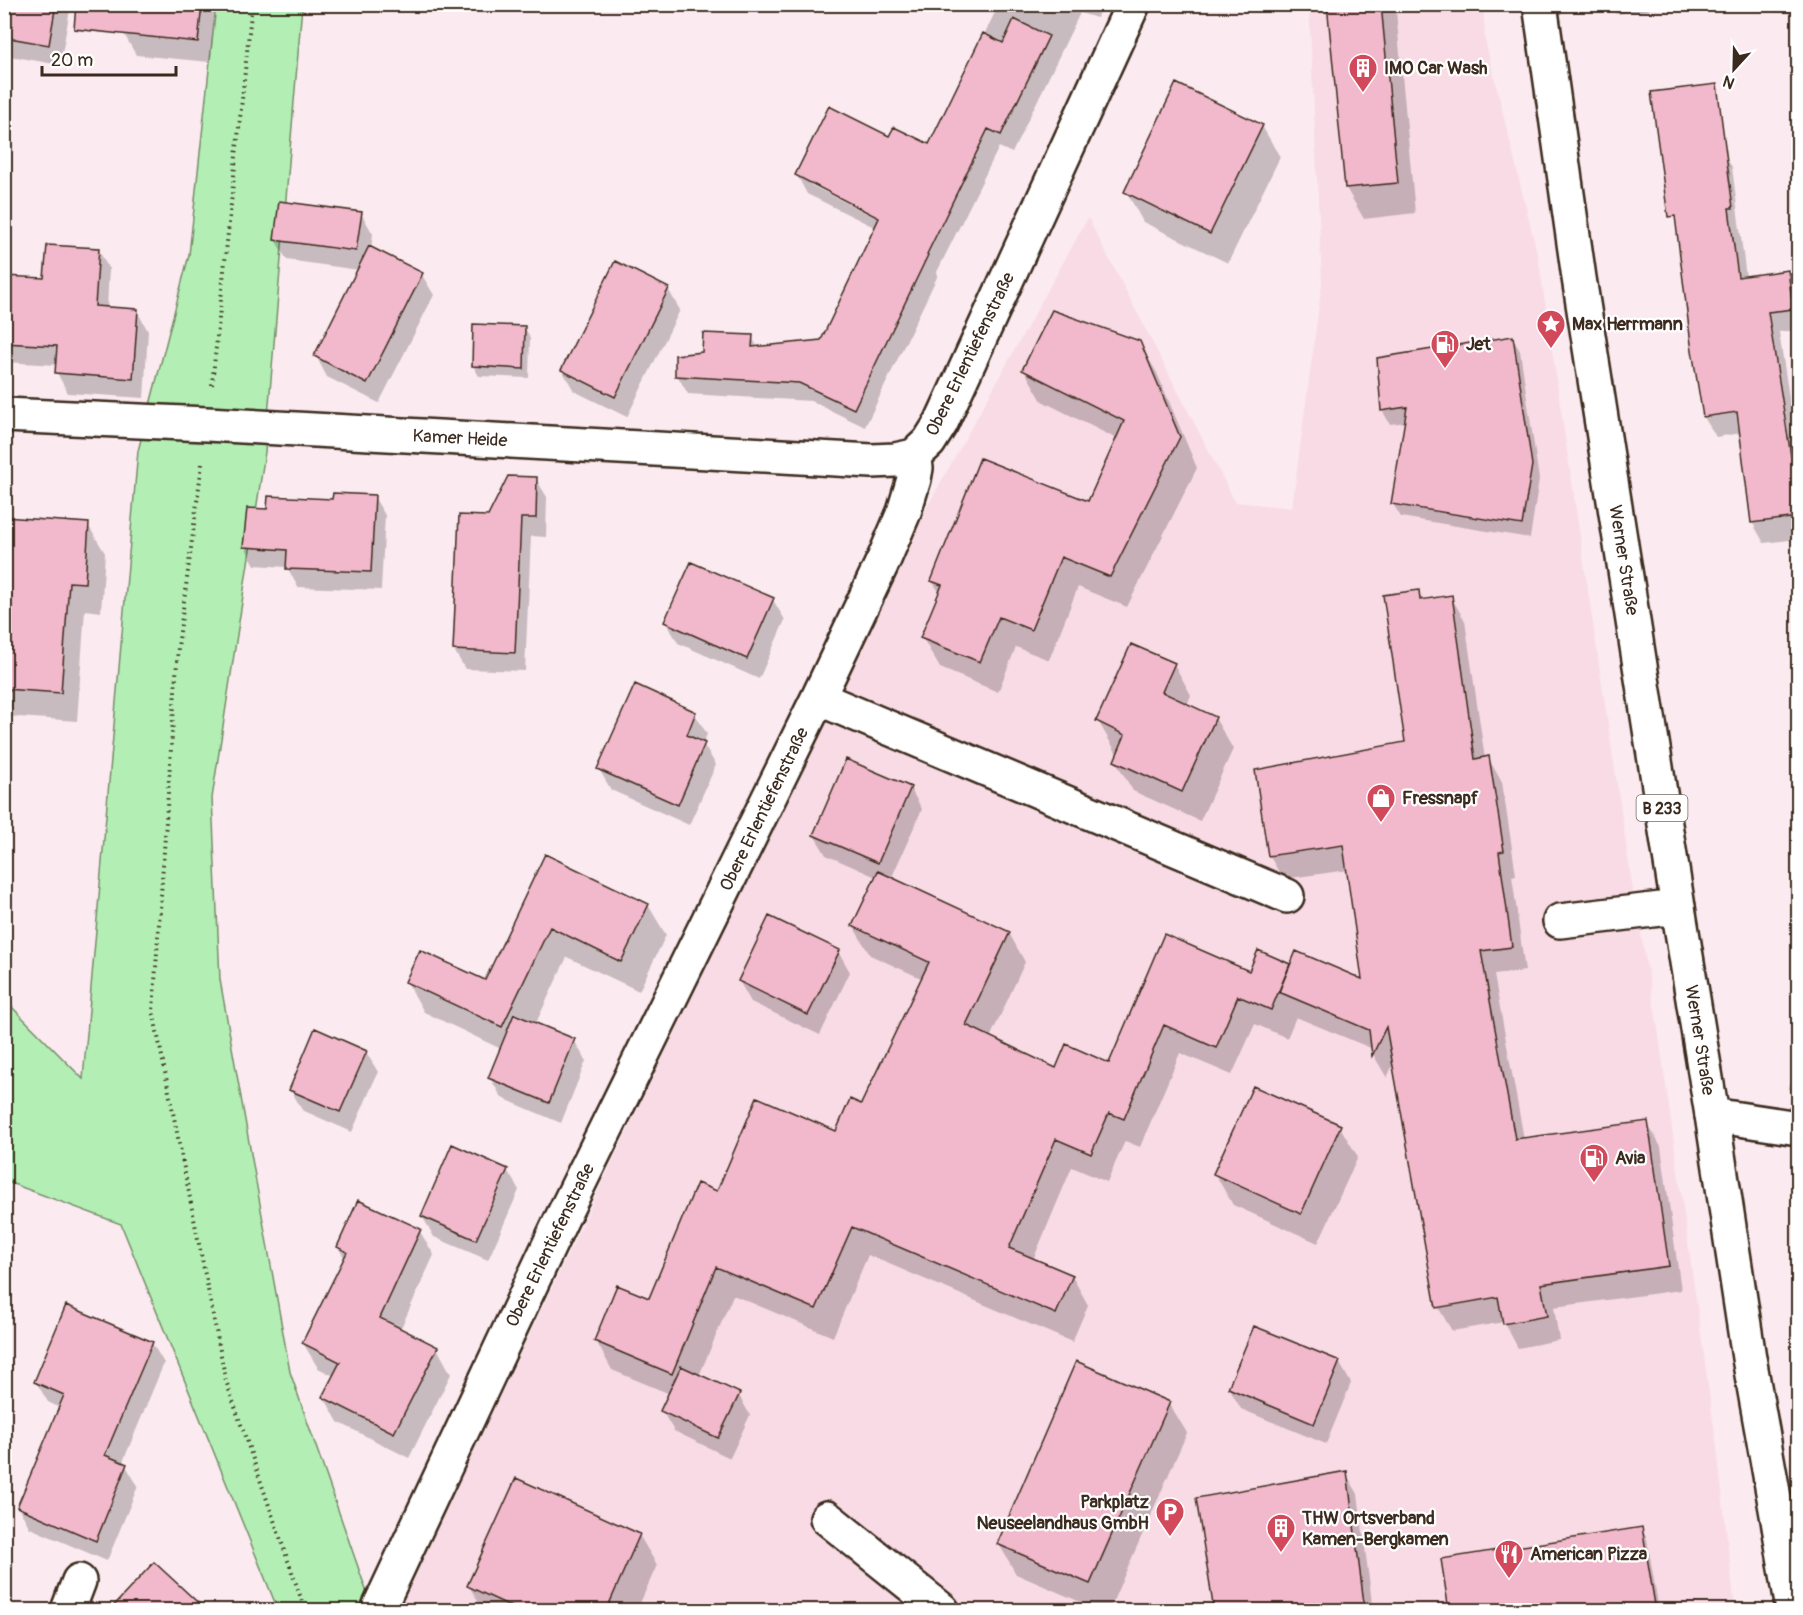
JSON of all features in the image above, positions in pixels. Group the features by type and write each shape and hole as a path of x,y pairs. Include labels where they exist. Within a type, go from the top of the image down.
{"street":[{"name":"Obere Erlentiefenstraße","path":"378,1611 562,1218 818,698 904,512 916,468 914,456 929,442 941,423 1133,4"},
{"name":"Werner Straße","path":"1540,4 1579,278 1749,1359 1793,1611"},
{"name":"Kamer Heide","path":"4,415 872,460 896,460 914,456"},
{"path":"818,698 1287,896"},
{"path":"1560,921 1678,907"},
{"name":"Werner Straße","path":"1712,1115 1798,1128"},
{"path":"827,1518 942,1611"}],"path":[{"path":"252,4 207,424 178,647 153,1011 226,1382 305,1611"}],"shaded area":[{"path":"1309,5 1483,5 1485,40 1538,257 1632,885 1657,1023 1717,1449 1735,1610 397,1610 926,509 1088,218 1235,502 1292,508 1322,283"}],"green space":[{"path":"216,5 302,5 265,452 212,798 220,980 290,1372 373,1610 278,1610 121,1224 5,1181 4,999 83,1079 138,451 189,255"}],"building":[{"path":"4,4 56,4 49,45 4,37"},
{"path":"76,4 202,4 198,42 74,29"},
{"name":"IMO Car Wash","path":"1327,4 1381,4 1398,183 1345,188"},
{"path":"1014,19 1049,36 1001,135 988,129 854,409 799,383 675,376 675,355 702,352 703,333 753,335 752,347 821,340 879,218 795,175 829,106 889,136 894,127 929,144 983,33 1003,43"},
{"path":"1176,83 1263,125 1210,234 1124,192"},
{"path":"1717,84 1733,208 1729,208 1738,277 1788,270 1793,309 1768,312 1791,456 1798,455 1798,517 1751,523 1737,412 1703,417 1691,344 1675,216 1668,217 1651,92"},
{"path":"279,201 362,212 356,251 274,240"},
{"path":"47,245 99,248 95,306 138,309 133,379 55,373 57,346 4,343 4,276 44,278"},
{"path":"369,246 423,273 367,384 314,356"},
{"path":"615,261 669,288 615,397 561,370"},
{"path":"1052,310 1140,341 1180,437 1110,577 1061,557 1031,630 999,617 980,662 920,638 942,585 931,581 980,458 1088,501 1124,421 1022,370"},
{"path":"473,324 525,326 524,369 472,366"},
{"path":"1513,336 1532,465 1522,525 1391,504 1407,407 1381,411 1377,358"},
{"path":"508,476 537,477 536,518 521,518 515,653 453,650 459,515 488,516"},
{"path":"333,493 375,495 371,572 286,569 287,550 243,547 247,508 267,509 268,496 332,499"},
{"path":"4,517 89,523 85,583 69,582 61,693 4,689 4,633 8,579 4,579"},
{"path":"691,562 774,598 747,659 664,622"},
{"path":"1419,590 1420,600 1452,595 1475,759 1489,756 1504,851 1499,852 1512,947 1481,951 1515,1139 1648,1121 1669,1266 1541,1284 1547,1316 1503,1324 1498,1297 1436,1308 1386,1027 1372,1056 1369,1030 1279,992 1296,951 1362,979 1343,845 1268,856 1255,770 1405,742 1383,595"},
{"path":"1131,644 1175,663 1162,692 1216,717 1182,792 1114,761 1125,735 1096,721"},
{"path":"635,684 696,712 687,735 705,743 678,805 597,769"},
{"path":"846,759 911,787 878,863 813,835"},
{"path":"545,854 649,904 621,962 550,927 502,1027 405,982 420,950 485,980"},
{"path":"878,871 1010,932 966,1025 1056,1068 1066,1044 1109,1063 1164,934 1249,971 1258,950 1290,964 1271,1010 1238,996 1216,1048 1164,1025 1124,1119 1109,1113 1091,1154 1056,1139 1009,1248 1073,1275 1056,1314 852,1227 816,1309 716,1267 672,1374 594,1341 617,1285 649,1298 697,1183 717,1191 757,1097 836,1131 850,1099 861,1104 929,962 852,926"},
{"path":"769,916 840,950 808,1015 738,981"},
{"path":"514,1014 575,1039 549,1103 488,1078"},
{"path":"315,1028 367,1051 340,1112 289,1090"},
{"path":"1253,1086 1341,1125 1301,1214 1213,1174"},
{"path":"452,1144 508,1169 476,1240 421,1216"},
{"path":"358,1200 421,1229 380,1318 438,1347 394,1433 322,1397 340,1362 302,1343 347,1252 337,1247"},
{"path":"66,1305 153,1342 105,1455 127,1464 96,1541 17,1507 64,1395 34,1382"},
{"path":"1254,1326 1340,1361 1314,1424 1228,1388"},
{"path":"1076,1361 1170,1402 1090,1584 997,1544"},
{"path":"681,1366 740,1393 718,1438 660,1411"},
{"name":"THW Ortsverband Kamen-Bergkamen","path":"1347,1471 1365,1611 1214,1611 1196,1498"},
{"path":"516,1478 640,1534 606,1611 521,1611 467,1586"},
{"path":"1642,1527 1656,1611 1449,1611 1441,1559"},
{"path":"154,1562 207,1611 109,1611"}],"place":[{"name":"IMO Car Wash","path":"1363,94"},
{"name":"Max Herrmann","path":"1551,350"},
{"name":"Jet","path":"1445,370"},
{"name":"Fressnapf","path":"1381,824"},
{"name":"Avia","path":"1594,1184"},
{"name":"Parkplatz Neuseelandhaus GmbH","path":"1170,1538"},
{"name":"THW Ortsverband Kamen-Bergkamen","path":"1281,1554"},
{"name":"American Pizza","path":"1509,1580"}]}
